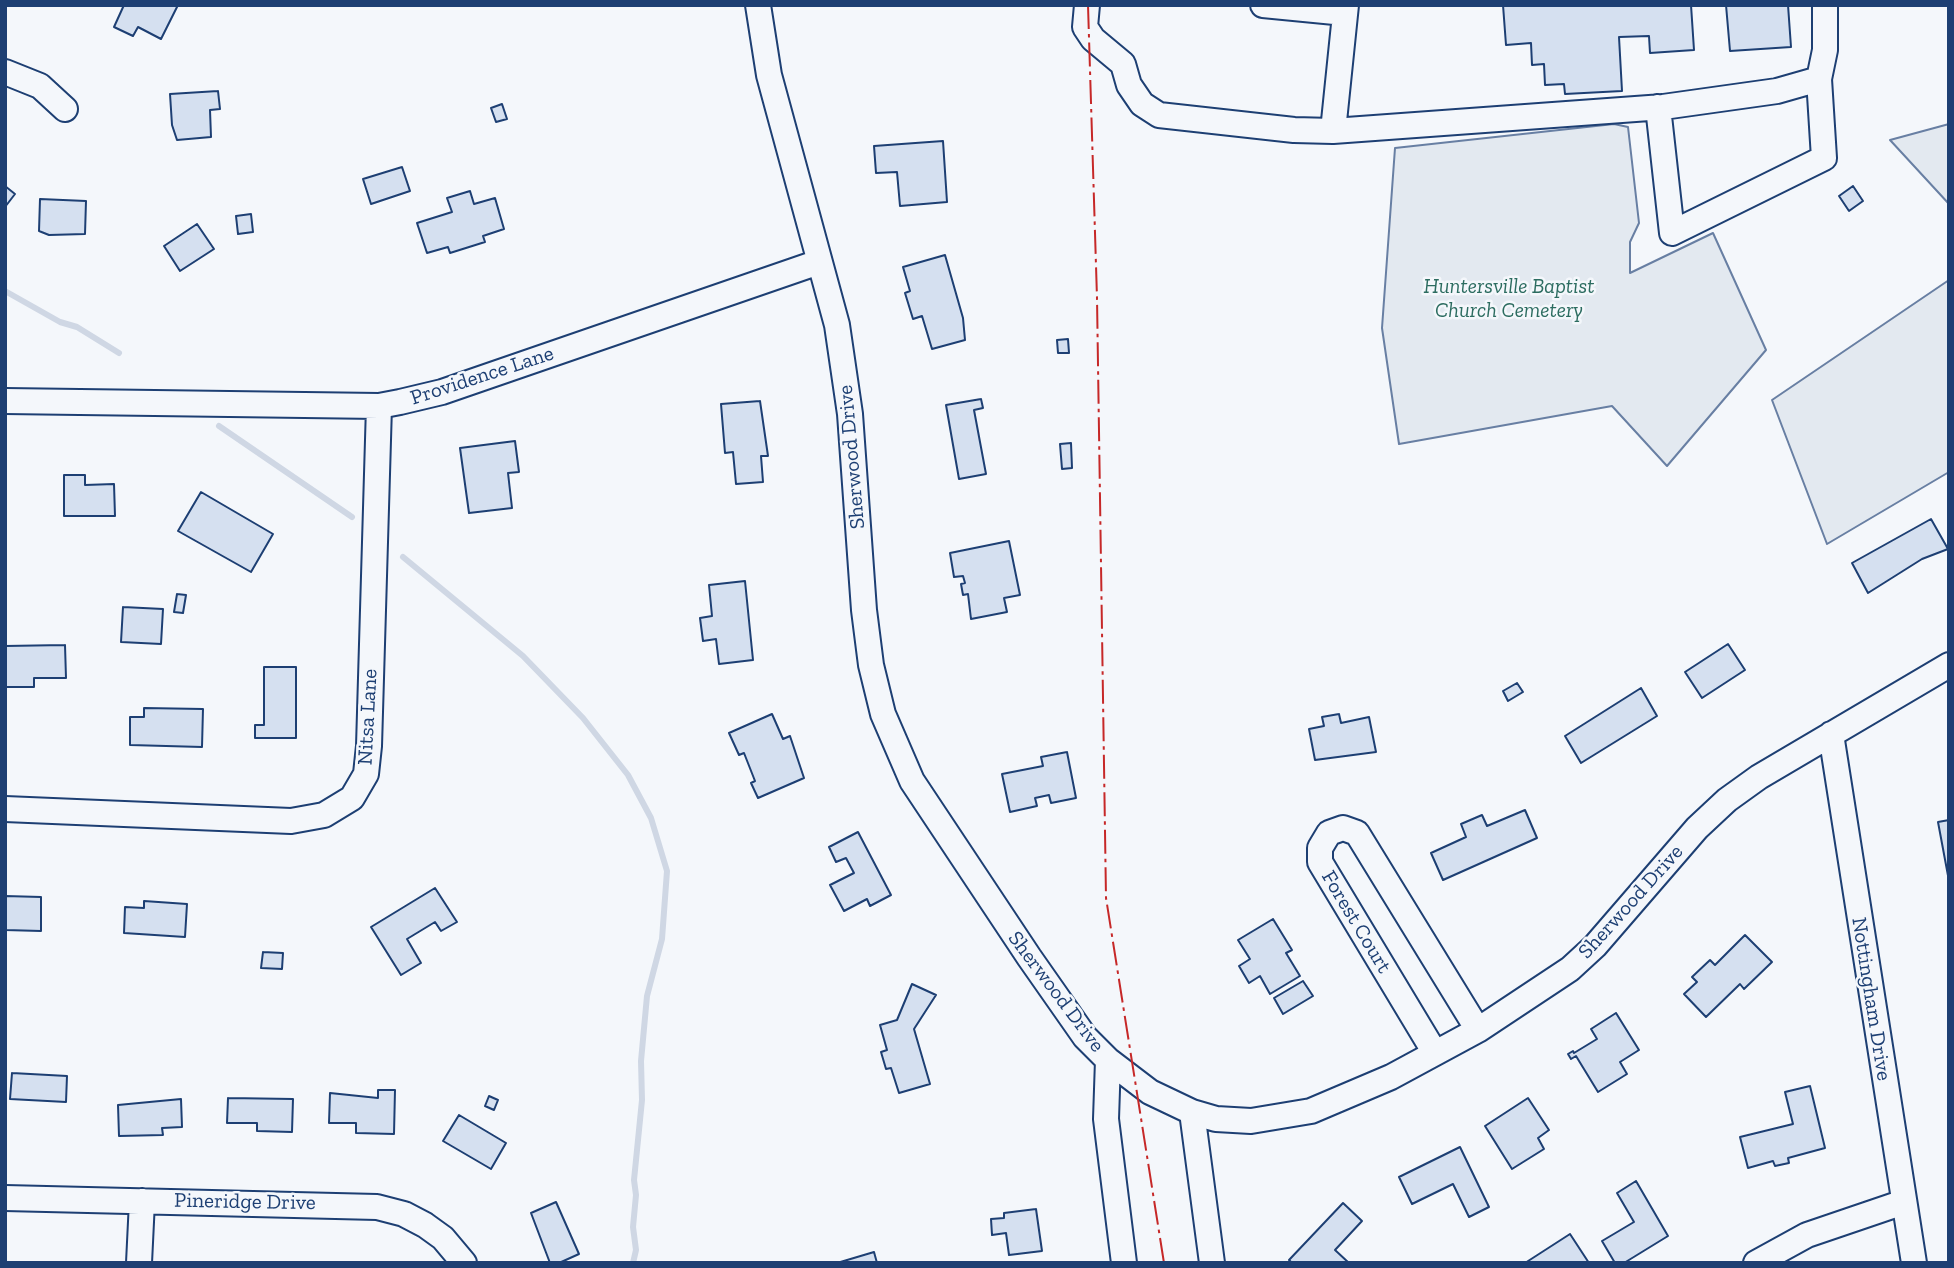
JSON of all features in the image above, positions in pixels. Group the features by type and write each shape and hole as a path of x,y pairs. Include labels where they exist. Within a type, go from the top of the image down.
{"street":[{"name":"Sherwood Drive","path":"758,5 769,75 842,357 850,414 864,610 871,665 883,714 912,781 1077,1025 1108,1060 1150,1092 1192,1112 1216,1119 1251,1121 1311,1111 1341,1101 1435,1053 1524,1002 1587,954 1697,828 1727,800 1759,777 1949,665"},
{"path":"1087,5 1085,27 1093,39 1123,64 1129,85 1142,104 1159,115 1294,130 1333,131 1658,107 1777,90 1819,79"},
{"path":"1263,5 1346,9 1333,131"},
{"path":"1658,107 1672,233 1824,158 1819,79 1825,50 1825,5"},
{"path":"5,72 40,86 65,109"},
{"name":"Providence Lane","path":"5,401 379,406 442,392 819,262"},
{"name":"Nitsa Lane","path":"5,809 291,821 324,815 352,798 366,774 369,746 379,406"},
{"name":"Nottingham Drive","path":"1831,734 1914,1263"},
{"name":"Forest Court","path":"1435,1053 1320,862 1320,848 1329,833 1343,828 1357,833 1478,1030"},
{"path":"1108,1060 1106,1119 1124,1263"},
{"path":"1192,1112 1212,1263"},
{"name":"Pineridge Drive","path":"5,1198 377,1207 404,1214 425,1225 443,1238 464,1263"},
{"path":"139,1263 142,1200"},
{"path":"1756,1263 1807,1236 1904,1202"}],"green space":[{"name":"Huntersville Baptist Church Cemetery","path":"1614,124 1628,127 1639,223 1630,242 1630,273 1713,233 1766,350 1667,466 1612,406 1399,444 1382,328 1395,148"},
{"path":"1949,124 1949,204 1890,140"},
{"path":"1949,280 1949,472 1827,544 1772,400"}],"building":[{"path":"124,5 178,5 161,39 138,27 133,36 114,27"},
{"path":"1503,5 1691,5 1694,50 1650,53 1649,36 1619,37 1622,91 1565,94 1564,84 1545,85 1544,64 1532,65 1531,43 1506,45"},
{"path":"1726,5 1788,5 1791,47 1730,51"},
{"path":"218,91 220,109 210,110 211,137 177,140 172,125 170,94"},
{"path":"502,104 507,119 496,122 491,108"},
{"path":"943,141 947,202 900,206 897,172 876,173 874,146"},
{"path":"402,167 410,191 371,204 363,179"},
{"path":"5,186 15,194 5,207"},
{"path":"1853,186 1863,201 1849,211 1839,196"},
{"path":"470,191 474,204 495,198 504,229 483,236 485,242 450,253 448,247 427,253 417,223 452,212 447,198"},
{"path":"40,199 86,201 85,234 49,235 39,231"},
{"path":"251,214 253,232 238,234 236,216"},
{"path":"197,224 214,249 180,271 164,246"},
{"path":"945,255 963,318 965,340 932,349 922,316 913,319 905,293 910,291 903,267"},
{"path":"1068,339 1069,353 1058,353 1057,340"},
{"path":"981,399 983,408 974,410 986,474 959,479 946,405"},
{"path":"760,401 768,456 761,456 763,482 736,484 733,452 725,453 721,404"},
{"path":"515,441 519,472 508,473 512,508 469,513 460,448"},
{"path":"1071,443 1072,468 1062,469 1060,444"},
{"path":"64,475 85,475 85,485 114,484 115,516 64,516"},
{"path":"201,492 273,534 251,572 178,531"},
{"path":"1931,519 1948,549 1922,559 1868,593 1852,563"},
{"path":"1009,541 1020,595 1004,598 1007,612 971,619 968,594 963,595 963,576 954,577 950,553"},
{"path":"745,581 753,660 719,664 716,639 703,641 700,618 712,616 709,585"},
{"path":"177,594 186,595 183,613 174,612"},
{"path":"123,607 163,609 161,644 121,642"},
{"path":"1728,644 1745,670 1702,698 1685,672"},
{"path":"65,645 66,678 34,678 34,687 6,687 5,646"},
{"path":"264,667 296,667 296,738 255,738 255,725 264,725"},
{"path":"1517,683 1523,692 1508,701 1503,691"},
{"path":"1641,688 1657,716 1581,763 1565,736"},
{"path":"144,708 203,709 202,747 130,745 130,717 144,717"},
{"path":"772,714 783,739 790,736 804,778 758,798 751,783 755,781 744,753 739,755 729,733"},
{"path":"1339,714 1341,723 1369,717 1376,752 1315,760 1309,729 1324,726 1322,717"},
{"path":"1067,752 1076,798 1051,803 1049,795 1035,798 1037,806 1010,812 1002,774 1043,766 1041,757"},
{"path":"1525,810 1537,838 1443,880 1431,853 1466,837 1461,824 1482,815 1487,826"},
{"path":"1949,820 1949,881 1938,822"},
{"path":"858,832 891,895 870,906 867,899 844,911 830,885 854,873 846,858 836,862 829,847"},
{"path":"435,888 457,922 441,931 435,922 407,939 421,963 401,975 371,927"},
{"path":"5,896 41,897 41,931 5,930"},
{"path":"144,901 187,904 185,937 124,933 125,907 144,908"},
{"path":"1273,919 1292,950 1286,953 1300,976 1270,994 1260,976 1249,983 1239,966 1250,959 1238,940"},
{"path":"1745,935 1772,962 1744,989 1740,984 1706,1017 1684,994 1697,982 1692,977 1710,960 1715,965"},
{"path":"263,952 283,953 282,969 261,968"},
{"path":"1303,981 1313,996 1283,1014 1274,998"},
{"path":"912,984 936,995 914,1029 930,1084 899,1093 891,1068 886,1069 881,1052 887,1050 880,1025 897,1020"},
{"path":"1616,1013 1639,1050 1620,1062 1627,1074 1598,1092 1576,1056 1571,1059 1568,1054 1597,1039 1591,1029"},
{"path":"12,1073 67,1076 66,1102 10,1099"},
{"path":"1810,1086 1825,1148 1788,1158 1789,1163 1775,1166 1773,1161 1748,1168 1740,1137 1793,1124 1785,1092"},
{"path":"378,1090 395,1090 394,1134 356,1133 356,1123 329,1123 330,1093 378,1098"},
{"path":"489,1096 498,1100 494,1110 485,1106"},
{"path":"228,1098 293,1099 292,1132 257,1131 257,1123 227,1123"},
{"path":"1528,1098 1549,1130 1538,1138 1544,1149 1512,1169 1485,1126"},
{"path":"181,1099 182,1127 162,1128 163,1135 119,1136 118,1105"},
{"path":"459,1115 506,1143 491,1169 443,1141"},
{"path":"1460,1147 1489,1207 1469,1217 1453,1184 1412,1204 1399,1177"},
{"path":"1636,1181 1668,1236 1624,1263 1615,1263 1602,1241 1634,1222 1617,1193"},
{"path":"556,1202 579,1254 559,1263 550,1263 531,1213"},
{"path":"1343,1203 1362,1221 1335,1250 1349,1263 1292,1263 1289,1260"},
{"path":"1036,1209 1042,1251 1009,1255 1006,1233 992,1235 991,1219 1004,1218 1004,1213"},
{"path":"1570,1234 1589,1263 1525,1263"},
{"path":"874,1252 877,1263 837,1263"}],"waterway":[{"path":"5,291 60,322 77,327 119,353"},
{"path":"219,426 352,517"},
{"path":"403,557 523,656 583,718 628,775 651,818 667,871 662,939 647,996 641,1061 642,1100 634,1180 636,1195 633,1227 636,1250 633,1263"}],"power":[{"path":"1088,5 1097,298 1106,898 1164,1263"}]}
